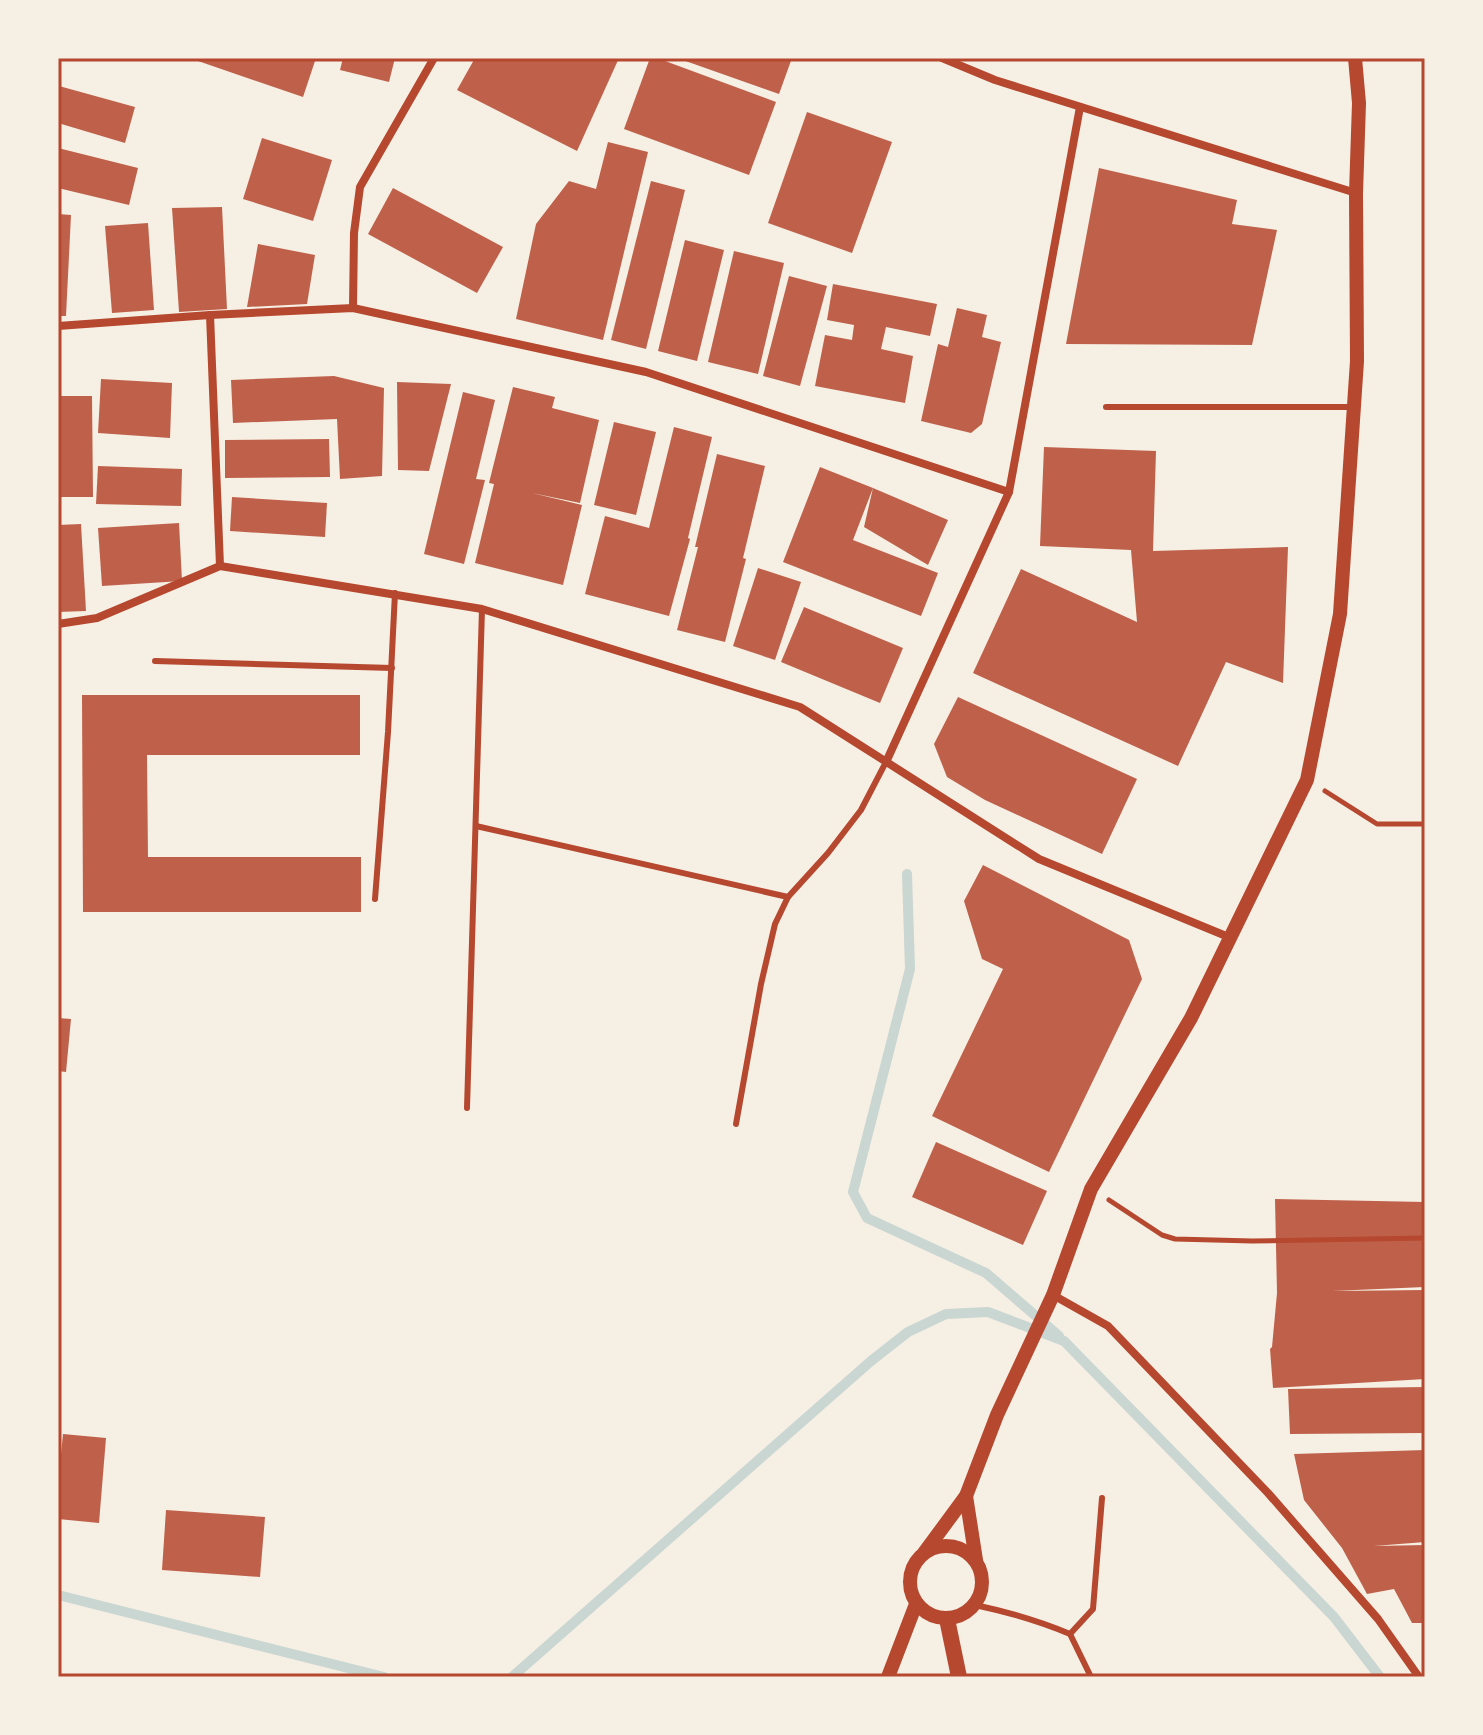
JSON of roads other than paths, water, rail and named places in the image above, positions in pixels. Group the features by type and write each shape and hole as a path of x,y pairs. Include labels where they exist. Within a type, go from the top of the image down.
{"main road":[{"path":"947,1619 959,1677"}],"street":[{"path":"353,308 354,233 360,187 434,58"},
{"path":"942,58 995,80 1356,193"},
{"path":"966,1496 976,1560 983,1575 983,1591 975,1605 962,1615 947,1619 930,1615 916,1604 909,1586 912,1568 966,1496 997,1415 1053,1295 1091,1189 1191,1018 1307,780 1340,614 1354,407 1359,103 1355,58"},
{"path":"887,760 1009,492 1080,107"},
{"path":"58,326 353,308 646,372 1009,492"},
{"path":"210,315 220,566"},
{"path":"58,624 97,618 220,566 482,609 800,707 1039,859 1231,938"},
{"path":"1053,1295 1108,1326 1268,1493 1378,1619 1419,1677"},
{"path":"924,1553 942,1545 961,1548 976,1560"},
{"path":"888,1677 916,1604"}],"lane":[{"path":"1106,407 1354,407"},
{"path":"375,899 395,593"},
{"path":"467,1108 482,609"},
{"path":"155,661 392,668"},
{"path":"736,1124 775,924 788,897 861,810 887,760"},
{"path":"476,826 788,897"},
{"path":"1070,1634 1093,1609 1102,1498"},
{"path":"975,1605 1046,1624 1070,1634 1091,1677"}],"waterway":[{"path":"907,874 910,969 853,1192 867,1218 986,1273 1059,1336"},
{"path":"512,1677 871,1361 908,1332 946,1314 988,1312 1064,1341 1334,1617 1380,1677"},
{"path":"58,1595 384,1677"}]}
